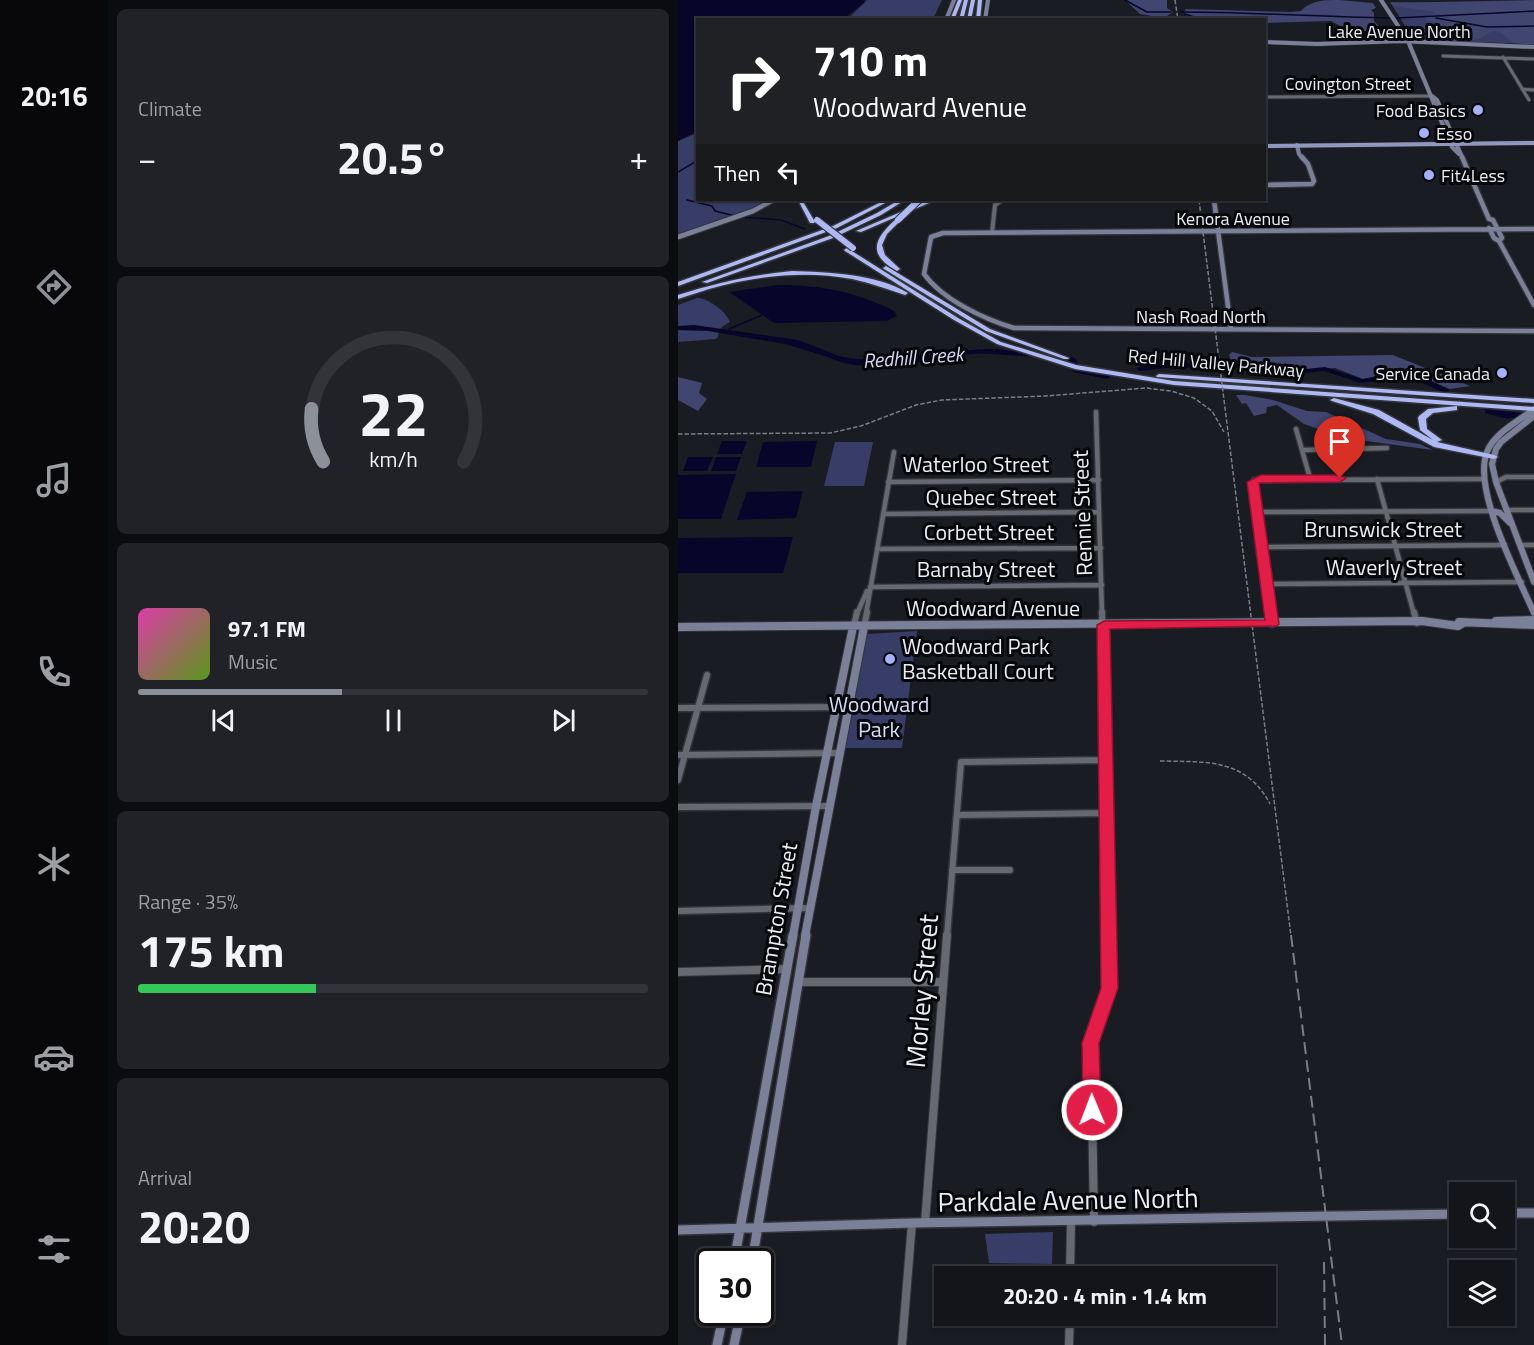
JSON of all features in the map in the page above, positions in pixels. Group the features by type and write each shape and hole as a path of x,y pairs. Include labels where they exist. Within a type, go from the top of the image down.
{"highway":[{"path":"953,18 960,0"},
{"path":"962,18 966,0"},
{"path":"969,18 973,0"},
{"path":"978,18 980,0"},
{"path":"801,201 825,235 914,285"},
{"path":"806,201 814,221"},
{"path":"865,213 879,201"},
{"path":"678,284 835,227 886,201"},
{"path":"678,291 855,226 900,201"},
{"path":"914,285 883,257 878,248 880,237 918,201"},
{"path":"788,252 808,249 931,201"},
{"path":"850,249 935,306"},
{"path":"678,297 743,278 775,274 819,273 880,283 935,306"},
{"name":"Red Hill Valley Parkway","path":"914,285 968,319 1007,339 1078,362 1157,375 1534,401"},
{"name":"Red Hill Valley Parkway","path":"935,306 999,343 1075,367 1148,380 1534,409"},
{"path":"1300,393 1355,404 1386,416 1437,445 1490,454"},
{"path":"1490,454 1434,438 1424,430 1422,418 1431,411 1446,408 1510,407"}],"main road":[{"path":"1266,145 1534,144"},
{"name":"Woodward Avenue","path":"1488,623 1534,620"},
{"name":"Woodward Avenue","path":"1272,624 1417,623"}],"street":[{"path":"947,18 954,0"},
{"path":"985,18 988,0"},
{"path":"1382,0 1408,42 1489,219 1493,220 1502,238 1499,241"},
{"name":"Lake Avenue North","path":"1266,42 1317,44 1408,42 1534,47"},
{"path":"1464,44 1471,56"},
{"path":"1443,56 1534,58"},
{"path":"1503,57 1529,100"},
{"path":"1522,90 1534,90"},
{"name":"Covington Street","path":"1266,97 1431,96"},
{"path":"1266,185 1312,184 1314,181 1308,164 1299,154 1297,145"},
{"path":"678,237 753,211 771,201"},
{"path":"992,233 995,205 1001,201"},
{"path":"1214,201 1231,329"},
{"path":"1489,219 1486,220 1494,238 1499,241 1534,305"},
{"name":"Kenora Avenue","path":"932,236 943,233 1534,229"},
{"name":"Nash Road North","path":"932,236 924,273 926,279 995,323 1022,329 1534,331"},
{"path":"1534,409 1499,435 1490,454 1483,478 1492,511 1534,614"},
{"name":"Rennie Street","path":"1094,1222 1091,1043 1109,988 1104,625 1096,412"},
{"path":"1534,416 1519,426 1490,454 1492,472 1534,582"},
{"path":"1296,429 1304,450 1310,478"},
{"path":"1304,450 1387,448"},
{"name":"Brampton Street","path":"755,1248 810,908 864,627 894,452"},
{"path":"1496,482 1506,477 1534,477"},
{"path":"1377,478 1417,623"},
{"path":"1272,624 1254,480 1483,478"},
{"name":"Waterloo Street","path":"888,482 1099,480"},
{"path":"1492,511 1499,506 1501,492"},
{"path":"1507,510 1534,510"},
{"path":"1257,512 1492,511 1500,513 1512,525"},
{"name":"Quebec Street","path":"883,514 1099,512"},
{"name":"Brunswick Street","path":"1262,547 1505,545"},
{"path":"1520,545 1534,545"},
{"name":"Corbett Street","path":"877,549 1101,548"},
{"name":"Waverly Street","path":"1267,584 1521,582"},
{"name":"Barnaby Street","path":"870,586 1102,585"},
{"name":"Brampton Street","path":"736,1248 816,806 853,627 858,607 870,586"},
{"name":"Woodward Avenue","path":"1417,623 1424,625 1446,623 1452,626 1463,623 1534,625"},
{"name":"Woodward Avenue","path":"678,627 1272,624"},
{"path":"678,780 681,755 708,675"},
{"path":"678,708 847,707"},
{"path":"681,755 838,753"},
{"name":"Morley Street","path":"925,1223 942,982 961,762 1106,760"},
{"path":"678,807 828,806"},
{"path":"957,814 1108,813"},
{"path":"952,870 1010,870"},
{"path":"678,910 810,908"},
{"path":"678,972 788,969"},
{"path":"799,982 942,982"},
{"path":"1515,1214 1534,1213"},
{"name":"Parkdale Avenue North","path":"678,1230 912,1223 1094,1222 1449,1214"},
{"path":"1070,1266 1071,1221"},
{"path":"902,1345 912,1223"},
{"path":"717,1345 720,1326"},
{"path":"734,1345 738,1326"},
{"path":"1070,1326 1070,1345"}],"green space":[{"path":"867,0 942,0 933,18 849,18"},
{"path":"1390,2 1513,3 1534,44 1414,40"},
{"path":"696,133 696,201 768,201 758,207 678,236 678,141"},
{"path":"697,298 716,306 730,322 721,328 716,339 678,342 678,305"},
{"path":"835,442 873,442 864,486 824,486"},
{"name":"Woodward Park","path":"917,631 902,748 845,748 867,634"},
{"path":"1053,1232 1052,1264 989,1263 985,1234"}],"shaded area":[{"path":"678,0 864,0 865,2 844,18 696,18 696,132 678,141"},
{"path":"1125,0 1167,0 1167,8 1173,12 1164,18 1140,14"},
{"path":"1534,0 1534,45 1513,43 1496,31 1478,39 1465,41 1425,40 1422,34 1411,33 1431,26 1433,24 1424,18 1436,12 1394,6 1390,3"},
{"path":"1318,1 1373,3 1376,8 1371,10 1374,13 1374,21 1384,32 1348,30 1331,21 1266,23 1266,18 1188,18 1184,12 1186,9 1291,12 1301,11"},
{"path":"777,285 841,291 887,307 897,316 887,321 774,323 729,292"},
{"path":"694,325 798,340 847,359 844,362 785,344 708,331 678,330 678,326"},
{"path":"1232,352 1252,357 1393,355 1470,386 1450,389 1412,373 1397,371 1363,379 1335,368 1296,370 1231,360 1229,355"},
{"path":"678,377 702,383 699,393 707,399 698,411 678,400"},
{"path":"1236,395 1273,400 1307,411 1326,412 1386,439 1420,444 1433,450 1344,438 1304,424 1277,405 1267,407 1266,413 1254,416 1246,403 1242,404"},
{"path":"722,441 747,441 742,454 717,454"},
{"path":"817,441 811,467 756,467 763,442"},
{"path":"688,457 713,457 707,471 683,471"},
{"path":"716,457 741,457 736,471 711,471"},
{"path":"736,474 721,519 678,519 678,475"},
{"path":"803,491 796,518 737,520 747,492"},
{"path":"793,537 783,573 678,573 678,538"}],"waterway":[{"path":"1125,0 1147,12 1171,12"},
{"path":"1397,18 1534,11"},
{"path":"1180,12 1389,18"},
{"path":"1185,14 1214,18"},
{"path":"1436,18 1487,27 1534,26"},
{"path":"678,172 696,161"},
{"path":"687,200 712,206 715,211 735,216"},
{"path":"740,217 781,220 805,229"},
{"path":"729,329 762,315"},
{"name":"Redhill Creek","path":"833,357 871,363 974,352 1050,353 1067,357 1073,361 1076,370 1106,377"},
{"name":"Redhill Creek","path":"1140,369 1174,365 1200,366"},
{"name":"Redhill Creek","path":"1229,366 1266,366 1296,372 1325,369 1361,381 1400,373 1414,376 1445,390"},
{"name":"Redhill Creek","path":"1488,411 1503,415 1531,417"}],"railway":[{"path":"1175,0 1178,18"},
{"path":"1199,201 1291,936"},
{"path":"678,434 830,433 861,426 916,405 942,400 1046,396 1146,388 1171,391 1194,398 1212,411 1224,432"},
{"path":"1160,761 1209,763 1237,770 1260,789 1270,804"},
{"path":"1291,935 1342,1345"},
{"path":"1324,1262 1325,1345"}],"place":[{"name":"Food Basics","path":"1478,110"},
{"name":"Esso","path":"1424,133"},
{"name":"Fit4Less","path":"1429,175"},
{"name":"Service Canada","path":"1502,373"},
{"name":"Woodward Park Basketball Court","path":"890,659"}],"route":[{"path":"1092,1110 1092,1034 1109,988 1104,625 1272,624 1253,482 1261,479 1340,478"}]}
